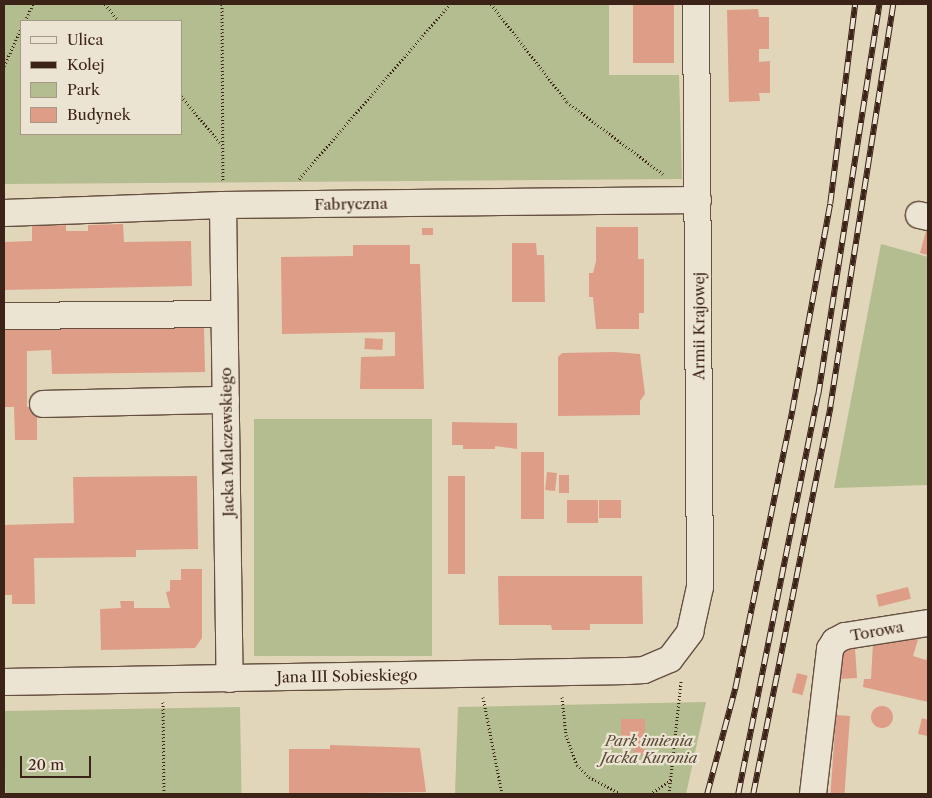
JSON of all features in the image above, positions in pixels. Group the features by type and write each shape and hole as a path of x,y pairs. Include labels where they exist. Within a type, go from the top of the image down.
{"street":[{"name":"Armii Krajowej","path":"682,645 696,614 701,553 696,4"},
{"name":"Fabryczna","path":"4,213 276,204 698,200"},
{"name":"Jacka Malczewskiego","path":"223,205 230,679"},
{"path":"4,316 224,314"},
{"path":"43,404 226,400"},
{"name":"Torowa","path":"813,794 830,649 845,636 928,622"},
{"name":"Jana III Sobieskiego","path":"4,682 644,670 670,659 682,645"}],"path":[{"path":"25,20 33,4"},
{"path":"105,4 118,20"},
{"path":"222,4 223,205"},
{"path":"276,204 450,4"},
{"path":"491,4 567,102 667,177"},
{"path":"4,66 20,31"},
{"path":"182,97 222,146"},
{"path":"669,794 672,779 682,645"},
{"path":"560,672 566,735 577,765 589,777 621,794"},
{"path":"478,673 502,794"},
{"path":"163,680 164,794"},
{"path":"650,794 672,779"}],"green space":[{"path":"4,4 609,4 609,75 679,75 682,179 4,184"},
{"path":"881,244 928,257 928,485 834,488"},
{"path":"254,419 432,419 432,656 254,656"},
{"name":"Park imienia Jacka Kuronia","path":"706,702 686,794 455,794 458,707"},
{"path":"240,707 242,794 5,794 4,711"}],"building":[{"path":"633,4 674,4 674,63 633,63"},
{"path":"758,9 759,17 769,17 769,49 759,49 759,62 770,61 770,93 759,93 760,101 729,102 727,10"},
{"path":"123,224 124,242 191,241 192,286 4,290 4,242 32,241 32,226 66,225 66,231 88,231 88,225"},
{"path":"596,227 638,227 638,259 644,259 644,313 639,313 639,329 596,329 593,297 589,297 589,273 593,273 596,261"},
{"path":"422,228 433,228 433,235 422,235"},
{"path":"926,231 928,231 928,255 920,253"},
{"path":"512,243 536,243 537,255 544,255 545,302 512,302"},
{"path":"353,245 410,245 410,264 420,264 424,389 360,389 361,357 395,356 395,332 282,334 281,257 353,256"},
{"path":"204,327 205,372 52,374 51,350 27,351 27,407 37,407 37,440 15,440 14,407 4,407 4,328"},
{"path":"365,338 383,339 382,350 364,349"},
{"path":"614,352 640,354 645,394 640,401 640,415 558,416 558,357 562,353"},
{"path":"452,422 517,423 517,449 495,446 495,449 463,449 463,445 452,445"},
{"path":"521,452 544,452 544,519 521,519"},
{"path":"547,472 557,473 555,491 545,490"},
{"path":"559,475 569,475 569,493 559,493"},
{"path":"197,476 198,549 136,550 136,557 34,558 35,604 12,604 12,595 4,595 4,525 74,523 73,477"},
{"path":"448,476 465,476 465,574 448,574"},
{"path":"567,500 598,500 598,523 567,523"},
{"path":"599,500 621,500 621,518 599,518"},
{"path":"181,569 202,569 202,638 195,648 101,650 100,609 121,608 120,601 134,601 134,608 170,608 166,592 170,591 170,580 181,580"},
{"path":"498,576 642,576 643,624 590,624 590,630 552,630 551,625 499,625"},
{"path":"908,587 911,599 879,607 876,595"},
{"path":"920,633 913,656 926,660 928,655 928,702 863,687 864,679 871,679 873,642"},
{"path":"855,649 857,678 841,679 839,650"},
{"path":"797,673 808,676 802,695 792,692"},
{"path":"882,706 890,709 893,717 890,725 882,728 874,725 871,717 874,709"},
{"path":"836,715 850,716 845,794 830,794"},
{"path":"922,718 928,720 928,736 918,734"},
{"path":"621,719 645,719 645,755 633,754 633,743 621,743"},
{"path":"330,745 420,748 426,792 289,794 289,749 330,749"}],"railway":[{"path":"707,794 735,689 792,411 830,204 855,4"},
{"path":"738,794 818,395 879,4"},
{"path":"753,794 830,407 893,4"}]}
